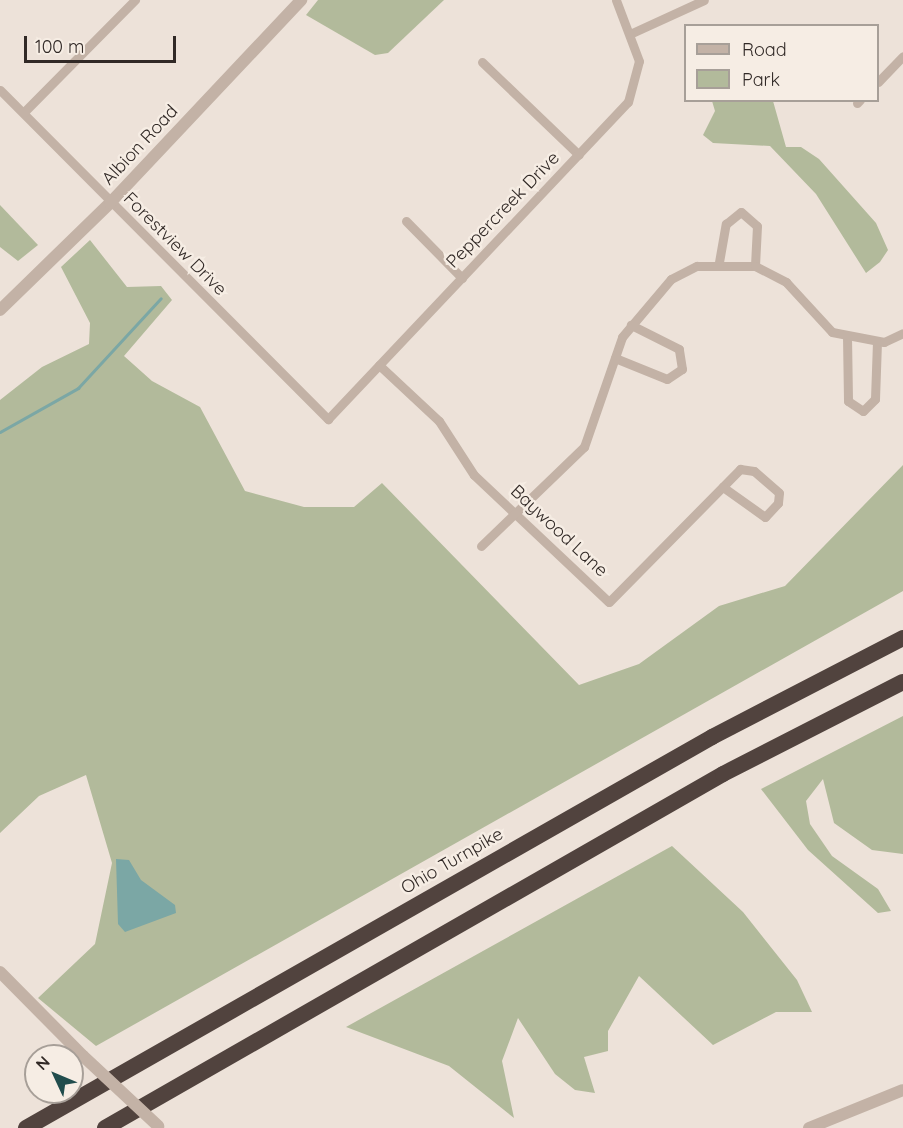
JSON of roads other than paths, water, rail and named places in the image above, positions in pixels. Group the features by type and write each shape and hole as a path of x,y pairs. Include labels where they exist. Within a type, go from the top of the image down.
{"highway":[{"name":"Ohio Turnpike","path":"26,1128 711,737 903,638"},
{"path":"105,1128 723,774 903,682"}],"street":[{"path":"24,112 135,0"},
{"name":"Albion Road","path":"0,310 110,203 301,0"},
{"name":"Peppercreek Drive","path":"328,419 628,102 639,61 632,33 616,0"},
{"path":"632,33 704,0"},
{"path":"879,81 903,56"},
{"path":"482,62 579,155"},
{"name":"Forestview Drive","path":"0,90 24,112 110,203 328,419"},
{"path":"719,262 726,224 741,212 757,226 755,266"},
{"path":"406,221 462,278"},
{"path":"481,546 517,514 584,447 615,358 631,325 671,279 719,262 755,266 786,282 818,321 847,336 877,341 903,333"},
{"path":"615,358 668,379 682,369 679,349 631,325"},
{"path":"847,336 848,401 863,411 875,399 877,341"},
{"name":"Baywood Lane","path":"379,365 439,421 474,475 609,602 740,469 754,471 779,493 778,503 765,517 723,487"},
{"path":"0,972 83,1056 159,1127"},
{"path":"809,1128 903,1090"}],"water":[{"path":"116,859 129,860 141,880 175,905 176,913 125,932 118,924"}],"waterway":[{"path":"0,432 78,388 161,298"}]}
